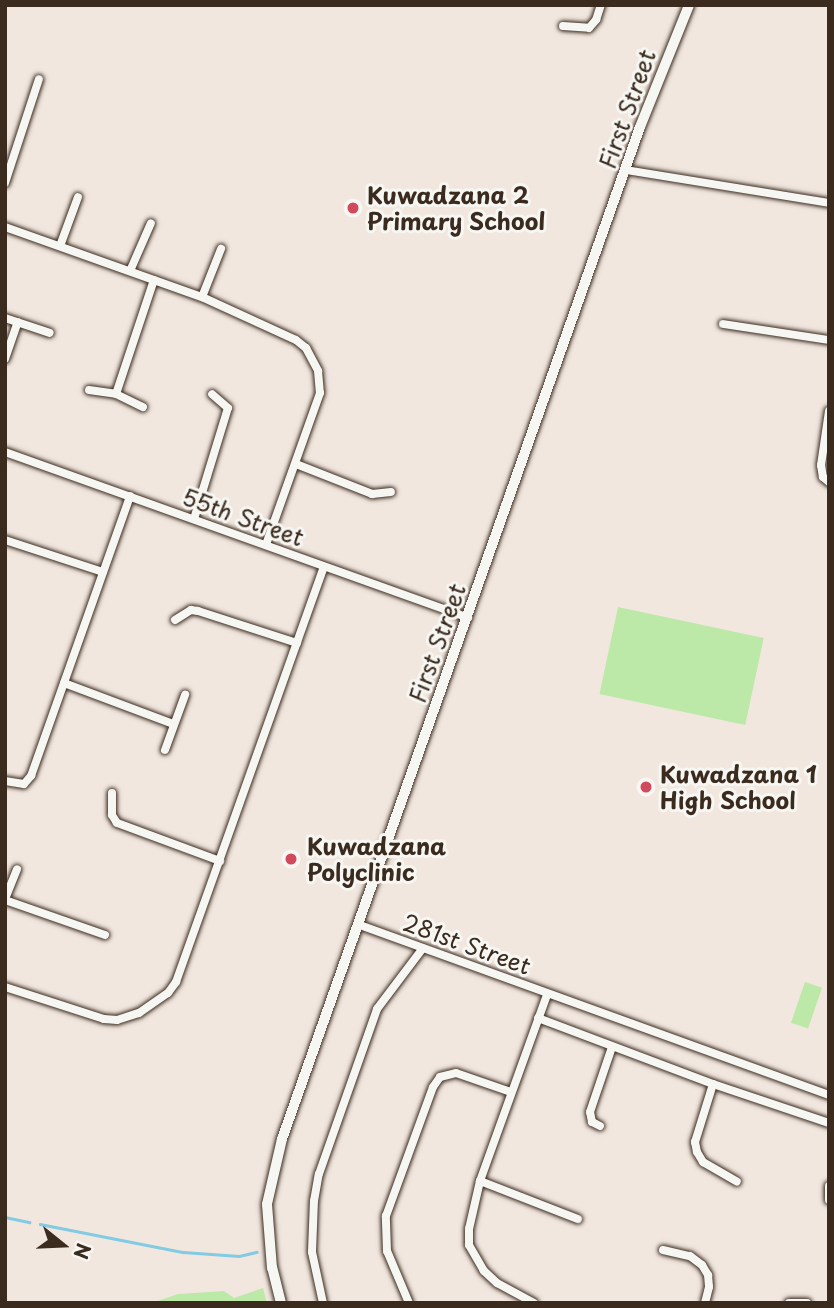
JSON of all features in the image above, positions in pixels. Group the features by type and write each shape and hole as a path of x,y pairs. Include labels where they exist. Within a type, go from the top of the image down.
{"street":[{"path":"563,26 589,28 596,20 601,5"},
{"name":"First Street","path":"281,1303 271,1254 269,1189 282,1139 626,170 689,5"},
{"path":"5,183 39,79"},
{"path":"626,170 829,203"},
{"path":"60,246 78,197"},
{"path":"131,271 151,223"},
{"path":"5,227 202,297 296,340 311,354 318,371 320,393 266,545"},
{"path":"202,297 221,249"},
{"path":"116,394 154,280"},
{"path":"5,318 50,333"},
{"path":"5,359 18,322"},
{"path":"723,324 829,340"},
{"path":"89,390 116,394 143,407"},
{"path":"194,519 228,408 212,394"},
{"path":"829,411 821,465 823,477 829,482"},
{"name":"55th Street","path":"5,452 468,618"},
{"path":"296,464 372,494 391,492"},
{"path":"5,781 24,785 31,776 130,496"},
{"path":"5,540 103,572"},
{"path":"5,987 104,1019 127,1018 154,1005 176,982 324,567"},
{"path":"175,620 191,610 198,611 297,643"},
{"path":"64,684 173,724"},
{"path":"165,750 185,695"},
{"path":"111,793 112,815 117,823 220,861"},
{"path":"17,870 5,899 105,935"},
{"name":"281st Street","path":"357,925 829,1095"},
{"path":"323,1303 312,1252 314,1201 319,1174 377,1009 423,948"},
{"path":"534,1303 497,1283 475,1259 469,1245 469,1228 480,1181 547,995"},
{"path":"538,1018 713,1084 829,1123"},
{"path":"600,1126 592,1122 590,1112 612,1047"},
{"path":"409,1303 387,1251 386,1216 433,1087 445,1074 456,1073 511,1092"},
{"path":"713,1084 695,1142 697,1152 703,1162 737,1182"},
{"path":"480,1181 578,1219"},
{"path":"829,1186 826,1192 829,1200"},
{"path":"663,1250 690,1256 702,1265 708,1275 709,1287 705,1303"},
{"path":"789,1303 807,1303"}],"green space":[{"path":"618,607 764,638 745,725 599,694"},
{"path":"805,982 822,988 808,1029 791,1023"},
{"path":"263,1288 267,1303 152,1303 178,1294 224,1291 234,1298"}],"waterway":[{"path":"5,1217 29,1222"},
{"path":"40,1224 183,1252 239,1256 257,1252"}],"place":[{"name":"Kuwadzana 2 Primary School","path":"353,208"},
{"name":"Kuwadzana 1 High School","path":"646,787"},
{"name":"Kuwadzana Polyclinic","path":"291,859"}]}
